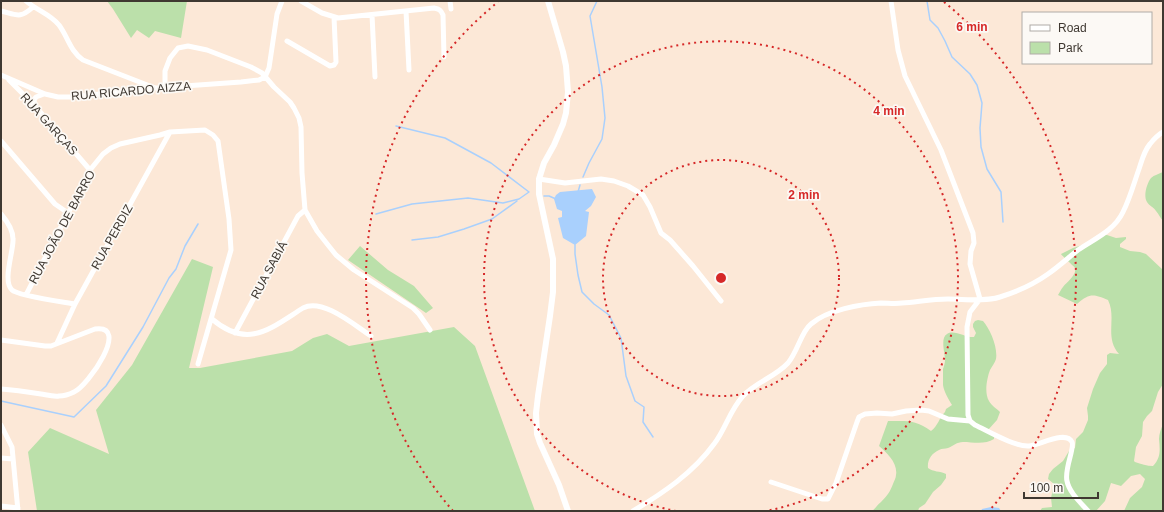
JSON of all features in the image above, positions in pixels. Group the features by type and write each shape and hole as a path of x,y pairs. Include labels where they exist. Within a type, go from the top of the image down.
{"main road":[{"path":"548,1 566,66 568,101 563,124 544,163 539,179 539,194 553,259 553,292 536,413 537,434 559,485 568,511"}],"street":[{"path":"26,1 59,25 72,50 78,57 156,88"},
{"path":"266,75 271,62 277,14 282,1"},
{"path":"301,1 322,13 334,17 346,18 434,8 442,11 444,15 444,57"},
{"path":"450,1 451,9"},
{"path":"891,1 898,50 905,76 934,133 973,233 974,243 971,251 970,264 980,299"},
{"path":"1,11 22,15 27,13 33,7"},
{"path":"406,11 409,70"},
{"path":"372,15 375,77"},
{"path":"287,41 330,66 334,66 336,62 334,17"},
{"path":"165,87 165,71 170,58 178,48 188,46 207,50 251,67 266,75 274,88 290,102 297,113 300,123 305,210 316,231 336,255 354,270 413,308 430,330"},
{"name":"RUA RICARDO AIZZA","path":"1,75 45,94 58,97 72,97 165,87 259,80 266,75"},
{"name":"RUA GARÇAS","path":"7,78 35,106 90,170"},
{"path":"35,106 34,100 36,97 45,94"},
{"name":"RUA JOÃO DE BARRO","path":"26,295 68,213 88,179 90,170 103,154 120,144 160,136 170,132 205,130 213,135 218,141 229,219 231,250 198,364"},
{"name":"RUA PERDIZ","path":"57,343 75,304 170,132"},
{"path":"633,511 674,483 698,464 716,443 732,412 743,396 751,388 784,366 795,353 810,324 818,319 843,310 869,304 1000,297 1036,282 1107,232 1117,222 1128,201 1145,151 1150,143 1163,132"},
{"path":"1,141 55,204 68,213"},
{"path":"539,179 565,183 601,179 614,181 628,186 643,195 661,233 670,240 693,266 721,301"},
{"name":"RUA SABIÁ","path":"235,333 298,216 305,210"},
{"path":"1,214 10,226 14,240 9,266 9,286 12,290 26,295 75,304"},
{"path":"980,299 970,312 967,327 968,415 970,421 975,425 1018,445 1029,446 1061,437 1068,438 1072,442 1073,447 1067,465 1067,482 1073,493 1088,511"},
{"path":"212,319 220,326 235,333 246,335 260,334 308,305 314,305 331,310 371,336"},
{"path":"1,340 51,346 100,328 108,332 110,337 104,355 91,376 75,392 58,396 1,389"},
{"path":"772,482 822,499 828,499 836,483 859,417 865,414 892,414 921,410 928,411 948,419 970,421"},
{"path":"1,425 12,447 18,510 1,506"},
{"path":"1,458 13,460"}],"green space":[{"path":"107,1 187,1 181,38 155,31 149,38 137,30 131,38"},
{"path":"1163,172 1163,221 1148,203 1145,193 1151,178"},
{"path":"1102,235 1116,238 1126,237 1126,239 1120,244 1120,247 1130,251 1146,254 1163,270 1163,384 1158,392 1152,411 1143,422 1142,436 1136,447 1134,461 1151,466 1156,463 1160,447 1159,437 1163,424 1163,511 1124,511 1130,498 1142,487 1145,479 1140,474 1131,476 1121,486 1111,483 1105,501 1096,511 1040,511 1042,508 1052,507 1051,498 1054,484 1048,479 1049,474 1063,461 1069,451 1075,448 1076,439 1083,432 1088,420 1087,408 1100,373 1107,364 1107,355 1110,353 1119,354 1112,341 1111,314 1108,300 1095,296 1089,296 1077,304 1058,295 1075,273 1075,268 1061,254 1089,243"},
{"path":"360,246 388,270 414,286 433,308 426,313 348,260"},
{"path":"192,259 213,267 189,368 200,368 292,351 313,338 327,334 349,346 454,327 475,346 535,511 37,511 28,452 50,428 109,454 96,410 132,365"},
{"path":"978,320 983,321 988,329 993,338 996,349 996,359 989,373 986,390 987,398 1000,412 997,420 988,430 994,439 983,443 961,442 948,448 940,449 934,453 930,457 928,468 946,474 946,478 918,511 872,511 888,494 896,476 894,462 879,446 888,421 910,422 920,424 931,431 933,429 946,409 952,405 945,393 943,385 943,369 945,360 943,346 945,336 953,332 974,337 976,333 973,324"}],"water":[{"path":"592,189 596,197 591,206 585,211 589,212 586,236 575,245 563,238 558,218 562,217 562,211 557,209 554,199 560,192"},
{"path":"991,507 999,508 1001,511 981,511 982,509"}],"waterway":[{"path":"583,177 602,139 605,118 602,87 590,16 597,1"},
{"path":"927,1 930,20 938,28 952,57 970,74 977,85 982,103 980,128 981,147 987,169 1001,192 1003,222"},
{"path":"376,214 412,204 468,198 503,203 519,199 529,192 491,163 445,138 396,126"},
{"path":"578,192 580,185"},
{"path":"544,196 549,196 556,199"},
{"path":"412,240 438,237 492,219 517,201"},
{"path":"1,401 74,417 106,386 143,327 169,278 176,269 185,246 198,224"},
{"path":"575,245 578,275 582,292 594,304 609,315 621,338 626,376 635,401 644,407 643,422 653,437"}]}
